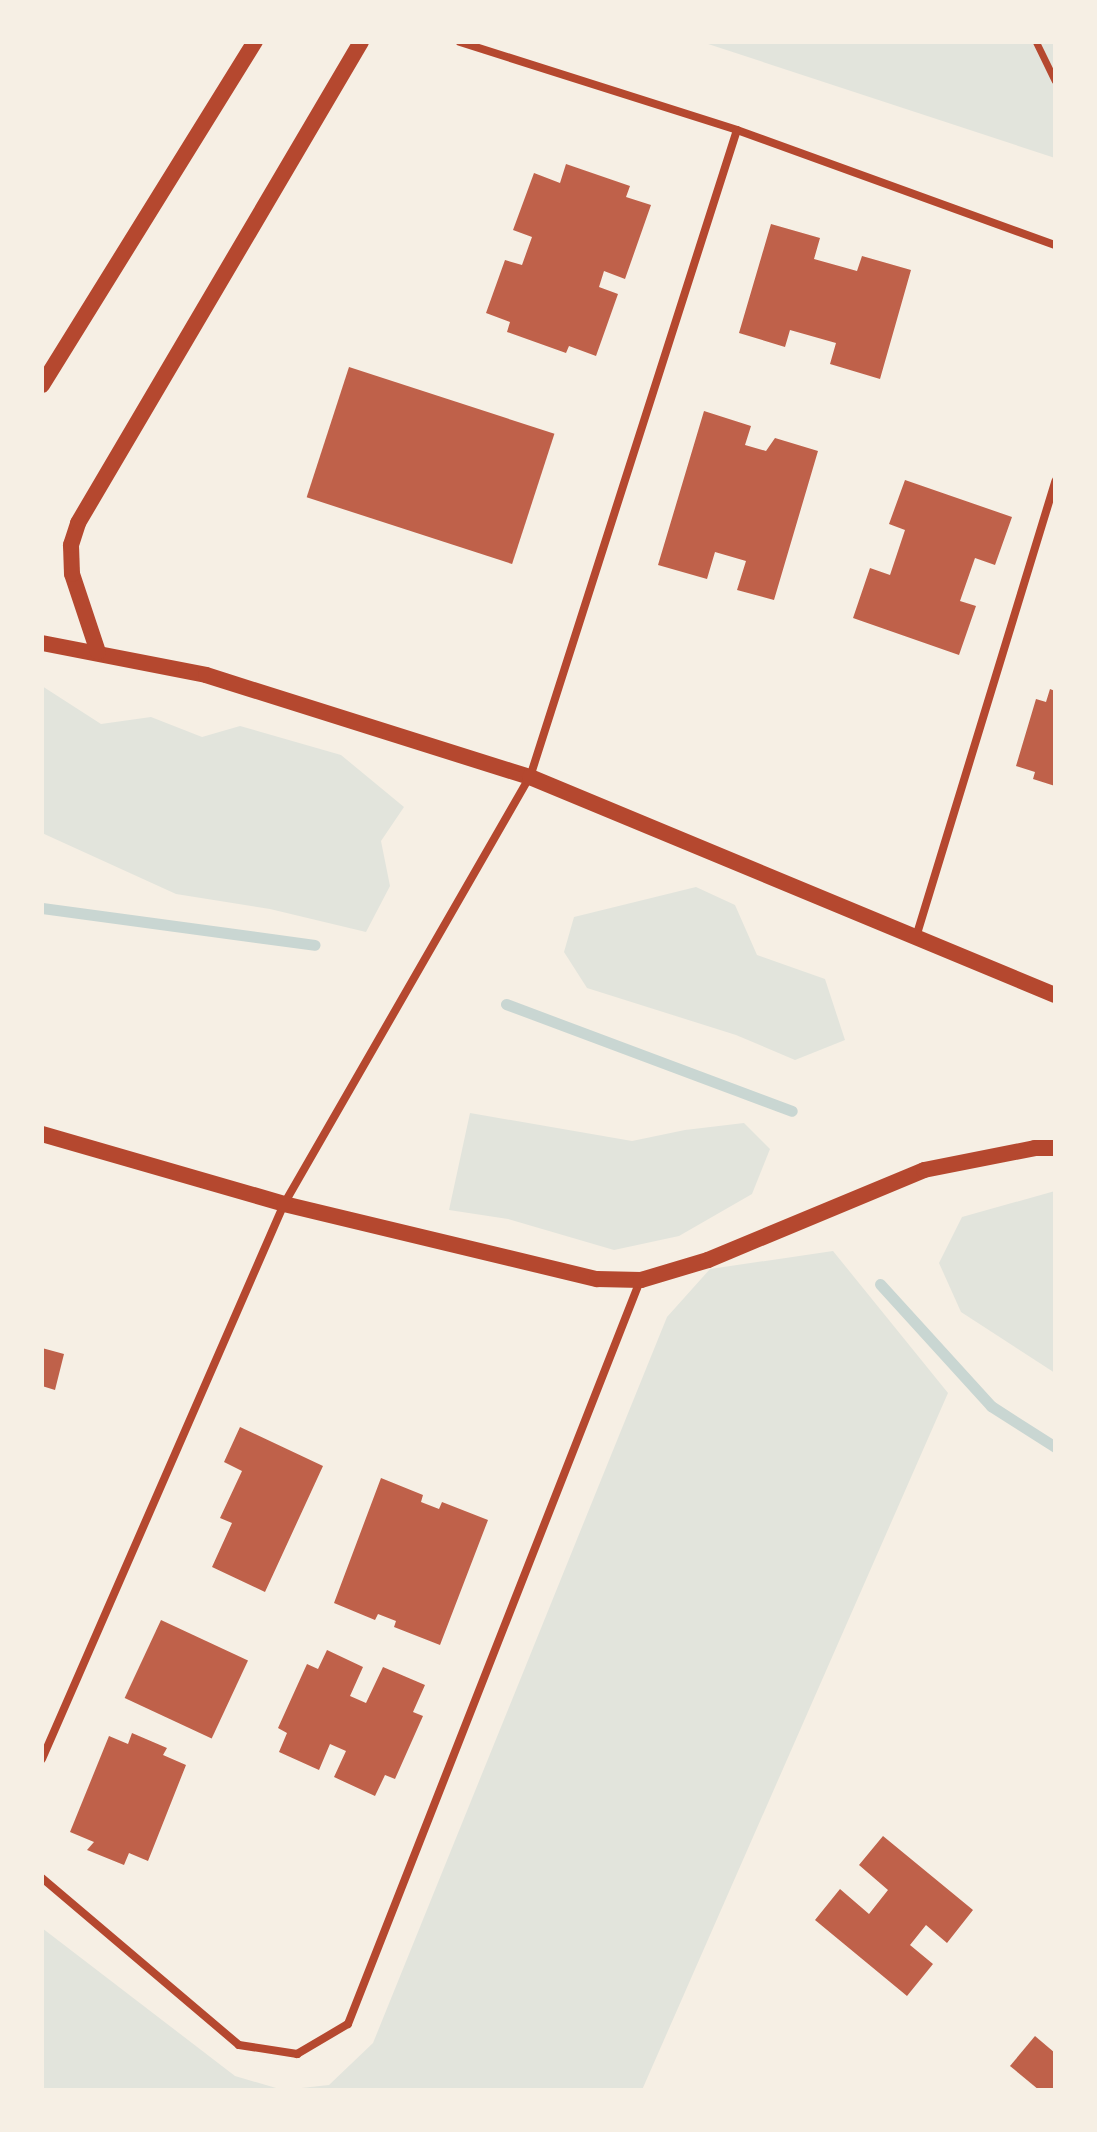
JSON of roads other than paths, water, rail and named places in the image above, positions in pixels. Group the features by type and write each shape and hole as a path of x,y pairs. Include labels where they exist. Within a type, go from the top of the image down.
{"main road":[{"path":"42,385 255,42"},
{"path":"98,652 72,574 71,545 78,523 361,42"},
{"path":"42,643 206,675 530,777 1055,995"},
{"path":"42,1134 284,1204 597,1279 641,1280 708,1260 924,1170 1035,1148 1055,1148"}],"street":[{"path":"460,42 737,130 1055,245"},
{"path":"1036,42 1055,81"},
{"path":"42,1759 284,1204 530,777 737,130"},
{"path":"916,937 1055,481"},
{"path":"42,1878 239,2045 297,2054 348,2024 641,1280"}],"waterway":[{"path":"42,908 315,945"},
{"path":"506,1004 792,1111"},
{"path":"880,1284 991,1406 1055,1447"}]}
